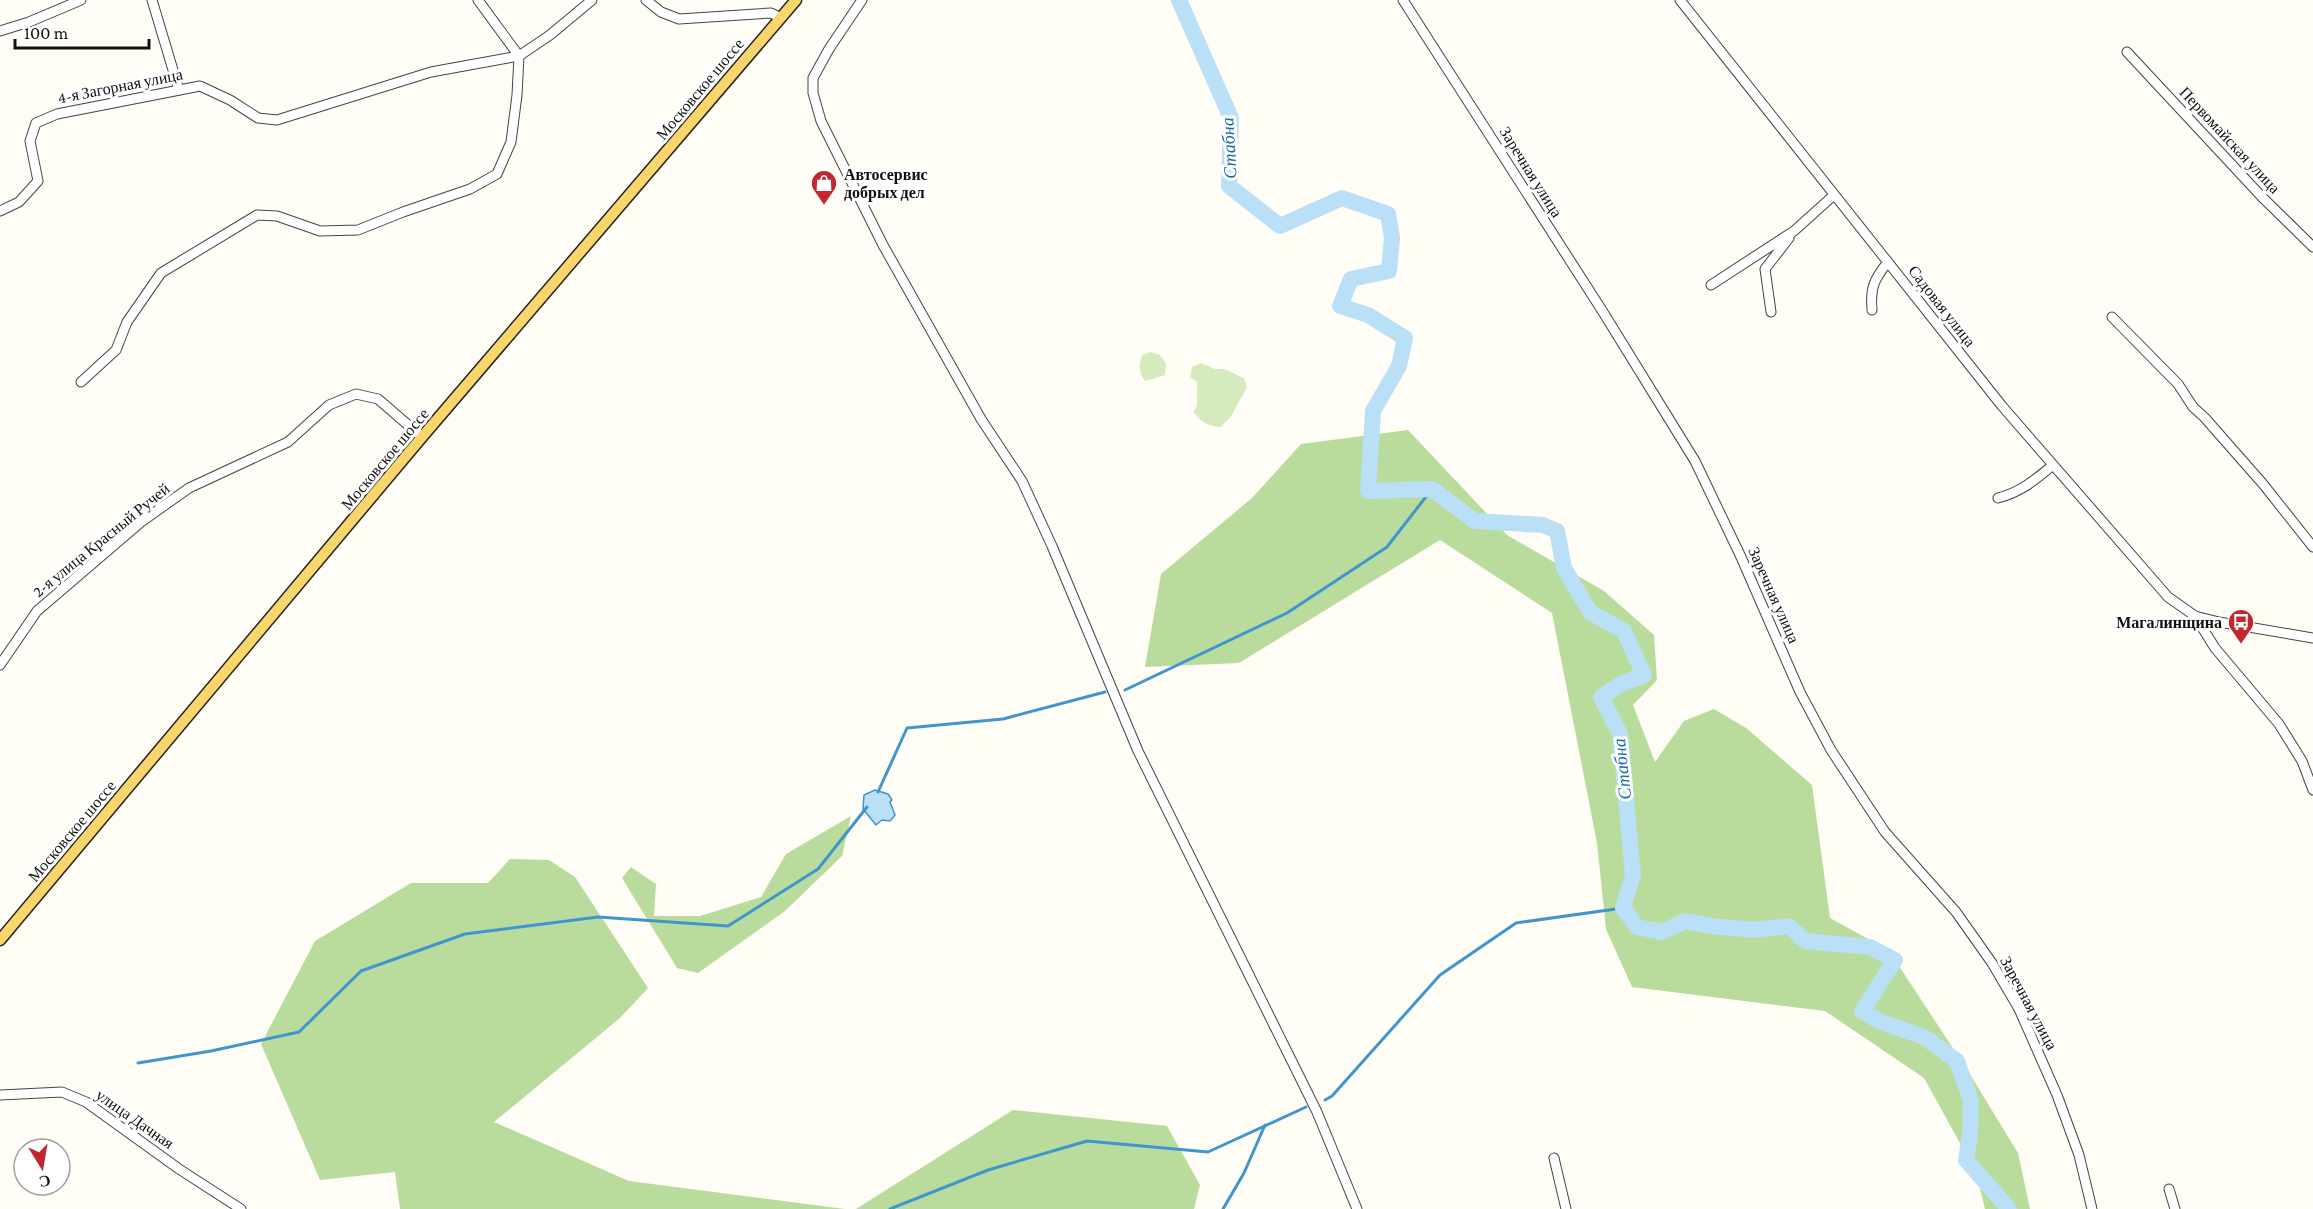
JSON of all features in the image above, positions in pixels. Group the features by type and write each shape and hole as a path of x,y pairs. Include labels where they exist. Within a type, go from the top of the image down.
{"main road":[{"name":"Московское шоссе","path":"0,940 422,437 796,0"}],"street":[{"path":"0,31 29,22 81,0"},
{"path":"152,0 179,90"},
{"path":"81,382 116,350 127,322 162,273 257,215 277,216 320,231 358,230 470,189 497,174 511,142 519,56 478,0"},
{"name":"4-я Загорная улица","path":"0,211 19,202 38,181 30,141 36,123 57,114 200,86 230,100 258,118 277,120 431,72 519,56 550,35 592,0"},
{"path":"646,0 661,12 679,19 771,13 781,18"},
{"path":"862,0 829,49 813,78 813,93 821,121 883,245 917,306 981,419 1022,480 1138,751 1317,1112 1357,1209"},
{"name":"Заречная улица","path":"1403,0 1591,293 1695,461 1741,557 1800,692 1831,750 1885,832 1956,912 1992,963 2019,1009 2048,1072 2079,1155 2092,1209"},
{"name":"Садовая улица","path":"1680,0 2002,406 2168,597 2195,616 2313,638"},
{"name":"Первомайская улица","path":"2127,52 2262,197 2313,247"},
{"path":"1711,285 1794,231 1834,195"},
{"path":"1771,312 1765,269 1794,231"},
{"path":"1872,310 1871,299 1875,278 1888,262"},
{"path":"2112,317 2178,384 2193,407 2263,484 2313,547"},
{"name":"2-я улица Красный Ручей","path":"0,664 38,611 141,522 189,488 288,442 329,405 356,394 378,399 422,437"},
{"path":"1998,498 2013,494 2031,484 2053,465"},
{"name":"Садовая улица","path":"2195,616 2215,648 2280,724 2302,761 2313,790"},
{"name":"улица Дачная","path":"0,1095 62,1092 86,1102 241,1209"},
{"path":"1554,1158 1566,1209"},
{"path":"2169,1189 2175,1209"}],"green space":[{"path":"1151,352 1160,355 1166,363 1165,375 1145,381 1140,372 1140,363 1142,355"},
{"path":"1201,363 1215,369 1224,369 1244,378 1247,387 1231,416 1221,427 1205,423 1193,412 1197,406 1197,382 1190,377 1192,367"},
{"path":"1408,430 1507,535 1604,591 1654,635 1657,680 1633,705 1655,762 1684,721 1714,709 1746,728 1812,785 1830,918 1888,950 1895,960 1968,1071 2018,1153 2030,1209 1985,1209 1976,1172 1924,1078 1825,1011 1632,987 1606,929 1597,843 1552,613 1440,540 1239,663 1145,667 1161,574 1252,498 1301,444"},
{"path":"851,816 842,856 785,911 698,973 677,968 622,878 631,867 656,884 654,916 700,916 761,897 786,854"},
{"path":"510,859 549,860 575,877 648,988 620,1018 494,1122 629,1181 845,1209 400,1209 395,1172 320,1180 261,1044 315,941 411,883 488,883"},
{"path":"1013,1110 1167,1126 1200,1185 1194,1209 856,1209"}],"water":[{"path":"875,790 888,794 892,800 890,802 895,815 890,821 882,820 876,825 863,809 864,795"}],"waterway":[{"name":"Стабна","path":"1179,0 1231,118 1229,186 1280,226 1342,198 1388,214 1392,238 1389,271 1351,279 1340,306 1368,315 1405,338 1399,366 1373,411 1368,491 1432,489 1475,521 1543,525 1557,531 1564,568 1590,612 1624,631 1644,675 1621,684 1601,697 1620,734 1633,875 1623,908 1637,927 1662,932 1685,921 1754,930 1789,926 1805,941 1870,947 1895,960 1862,1011 1881,1022 1924,1037 1957,1061 1971,1101 1966,1160 2009,1209"},
{"path":"1125,690 1287,613 1387,547 1432,489"},
{"path":"878,792 907,728 1003,719 1105,692"},
{"path":"138,1063 211,1051 299,1032 361,971 465,934 598,917 728,926 818,869 867,807"},
{"path":"1325,1100 1332,1096 1440,975 1516,923 1623,908"},
{"path":"890,1209 988,1170 1087,1141 1208,1152 1306,1107"},
{"path":"1223,1209 1244,1173 1265,1125"}],"place":[{"name":"Автосервис добрых дел","path":"824,206"},
{"name":"Магалинщина","path":"2241,645"}]}
